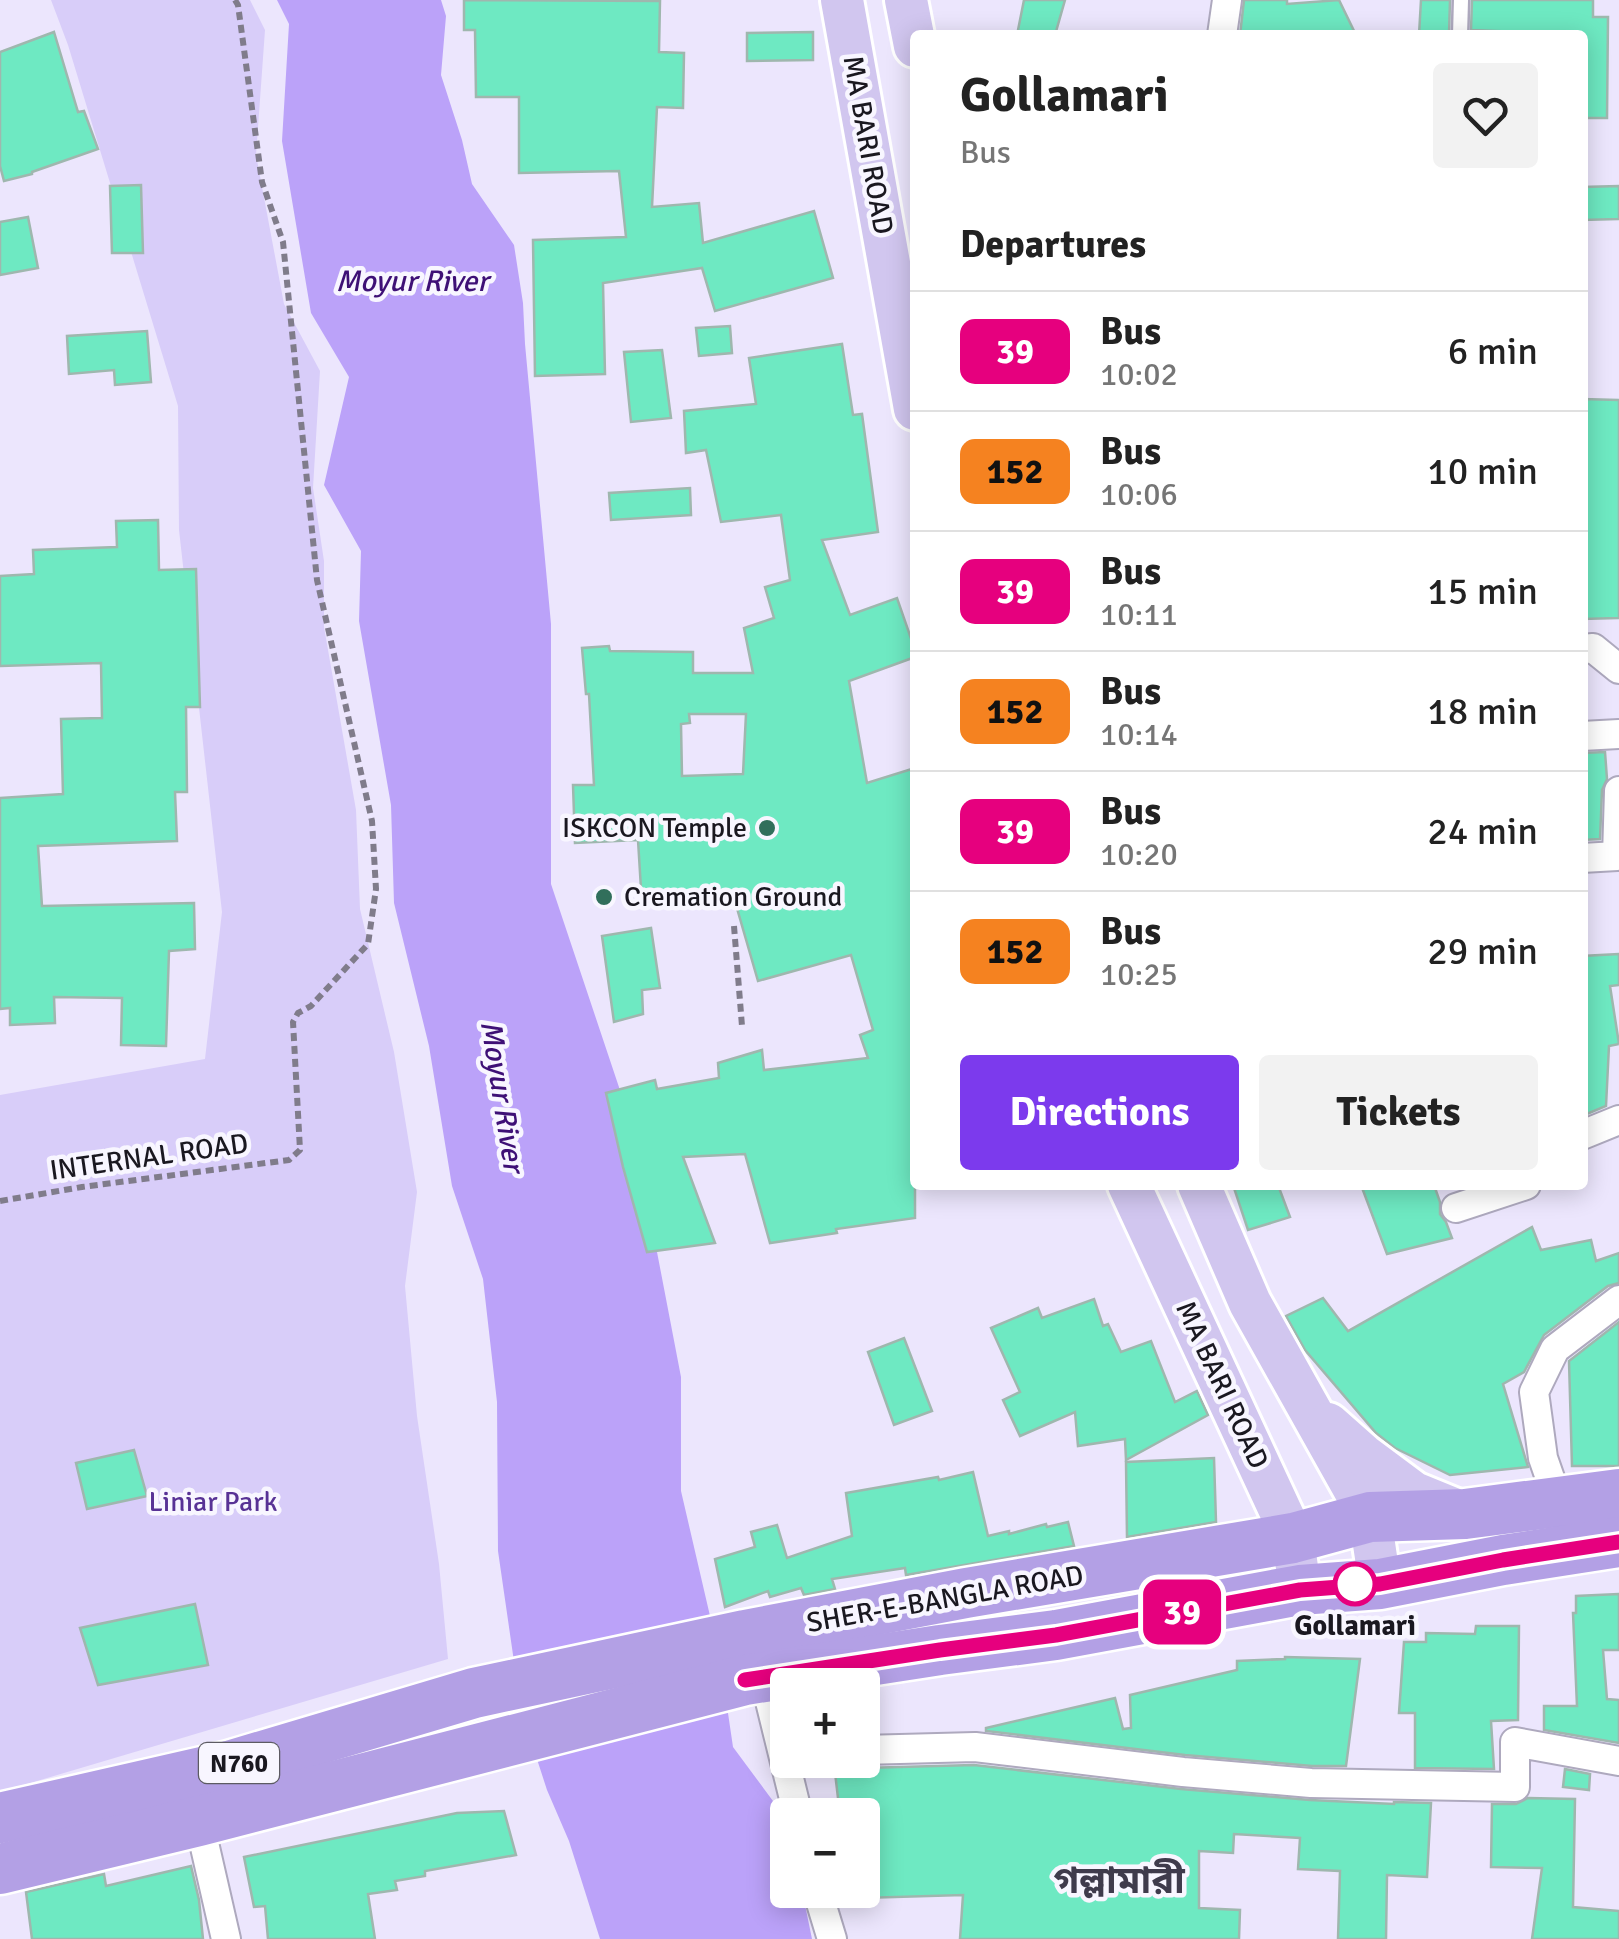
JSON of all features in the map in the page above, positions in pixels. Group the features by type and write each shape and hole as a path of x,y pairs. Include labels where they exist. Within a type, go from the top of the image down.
{"highway":[{"name":"SHER-E-BANGLA ROAD","path":"752,1664 966,1593 1293,1538 1370,1517 1465,1514 1619,1494"},
{"name":"SHER-E-BANGLA ROAD","path":"752,1664 940,1650 1056,1635 1300,1590 1380,1584 1619,1542"},
{"name":"N760","path":"0,1818 229,1766 474,1693 752,1664"},
{"name":"N760","path":"0,1869 492,1745 752,1664"}],"main road":[{"name":"MA BARI ROAD","path":"842,0 910,381"},
{"path":"906,0 912,30"},
{"name":"MA BARI ROAD","path":"1130,1190 1293,1538 1300,1590"},
{"path":"1201,1190 1250,1303 1370,1517 1380,1584"},
{"path":"1305,1403 1414,1492 1465,1514"}],"street":[{"path":"1223,30 1227,0"},
{"path":"1588,649 1593,648 1619,669"},
{"path":"1588,736 1619,734"},
{"path":"1588,858 1617,856 1619,791"},
{"path":"1588,1133 1619,1120"},
{"path":"1456,1208 1511,1190"},
{"path":"1558,1501 1543,1458 1534,1392 1555,1350 1619,1300"},
{"path":"752,1664 770,1712"},
{"path":"880,1750 975,1748 1311,1783 1478,1786 1515,1786 1515,1742 1619,1761"},
{"path":"200,1821 226,1939"},
{"path":"823,1908 832,1939"}],"lane":[{"path":"1460,30 1462,0"}],"path":[{"name":"INTERNAL ROAD","path":"0,1201 289,1160 300,1150 293,1022 368,944 376,889 372,821 317,580 283,242 262,182 235,0"},
{"path":"734,926 742,1026"}],"green space":[{"name":"Liniar Park","path":"51,0 250,0 265,30 256,155 284,304 320,371 313,488 324,561 324,627 356,810 360,909 394,1052 417,1192 405,1286 448,1659 0,1792 0,1095 205,1059 222,912 179,530 178,406"}],"water":[{"name":"Moyur River","path":"277,0 441,0 446,16 441,75 472,184 514,245 523,303 551,624 551,884 634,1132 681,1377 681,1491 720,1659 733,1747 771,1798 770,1908 806,1908 812,1939 600,1939 521,1710 498,1551 497,1402 483,1279 452,1186 429,1046 394,903 391,805 359,621 361,551 324,485 349,377 311,313 282,141 289,24"}],"building":[{"path":"464,0 660,1 659,52 684,53 683,108 657,107 652,207 699,203 703,243 814,211 833,278 715,311 702,268 603,283 605,374 535,376 533,240 626,237 619,171 519,173 519,97 476,97 475,30 464,30"},
{"path":"1024,0 1065,0 1056,30 1018,30"},
{"path":"1244,0 1287,0 1287,4 1339,0 1354,30 1241,30"},
{"path":"1421,0 1450,0 1449,30 1419,30"},
{"path":"1472,0 1593,0 1593,17 1608,17 1607,118 1588,118 1588,30 1471,30"},
{"path":"54,32 78,112 84,111 98,149 4,181 0,166 0,52"},
{"path":"813,32 813,60 747,61 747,33"},
{"path":"141,185 143,253 112,253 110,186"},
{"path":"1619,186 1619,219 1588,220 1588,187"},
{"path":"28,217 38,268 0,275 0,222"},
{"path":"730,326 732,353 699,356 696,328"},
{"path":"147,331 151,382 115,385 114,370 69,374 67,336"},
{"path":"842,344 853,415 862,414 878,532 822,540 850,615 897,598 910,636 910,659 849,681 867,783 910,770 910,1190 915,1190 915,1218 770,1243 745,1154 683,1157 715,1243 647,1252 606,1093 655,1080 657,1089 719,1078 718,1063 762,1050 764,1070 868,1058 860,1035 873,1030 851,955 758,981 734,898 642,905 638,840 575,843 573,785 594,785 582,648 693,652 693,673 753,673 744,628 774,618 765,587 790,580 781,515 721,522 706,450 686,453 684,411 756,404 749,358","holes":["689,714 746,714 743,774 682,776 681,724 690,723"]},
{"path":"662,350 671,418 631,422 624,352"},
{"path":"1588,399 1619,400 1619,618 1588,619"},
{"path":"690,488 691,515 611,520 609,493"},
{"path":"158,520 159,570 196,569 200,707 186,707 187,792 175,792 177,841 38,846 42,906 194,903 195,949 169,951 166,1046 121,1045 122,998 54,997 55,1023 10,1025 10,1008 0,1009 0,798 63,794 61,719 102,718 101,663 0,666 0,576 34,574 33,550 117,547 116,521"},
{"path":"1605,752 1607,779 1602,790 1600,839 1588,840 1588,753"},
{"path":"651,928 660,988 642,990 643,1014 614,1022 602,936"},
{"path":"1619,954 1619,985 1610,986 1619,1044 1609,1046 1606,1106 1588,1114 1588,956"},
{"path":"1235,1190 1280,1190 1290,1217 1248,1230"},
{"path":"1363,1190 1436,1190 1440,1214 1452,1238 1387,1254"},
{"path":"1532,1227 1541,1250 1591,1240 1596,1261 1619,1253 1619,1283 1608,1286 1544,1335 1524,1372 1503,1384 1528,1467 1450,1475 1395,1448 1376,1433 1305,1350 1286,1316 1323,1298 1348,1331"},
{"path":"1094,1299 1103,1326 1108,1324 1121,1352 1151,1341 1175,1402 1197,1391 1208,1415 1126,1460 1125,1439 1078,1446 1075,1412 1020,1436 1003,1400 1020,1392 991,1328 1038,1308 1042,1318"},
{"path":"1619,1322 1619,1466 1572,1466 1569,1361"},
{"path":"904,1338 932,1411 894,1425 868,1352"},
{"path":"134,1450 147,1496 87,1509 76,1463"},
{"path":"1214,1458 1216,1522 1127,1537 1126,1462"},
{"path":"973,1472 988,1536 1068,1522 1074,1546 906,1575 905,1568 832,1579 835,1589 804,1595 801,1588 770,1597 768,1591 725,1607 715,1559 755,1547 751,1532 777,1525 787,1558 852,1536 846,1493"},
{"path":"1619,1594 1619,1650 1603,1650 1607,1699 1619,1700 1619,1743 1544,1730 1544,1706 1577,1706 1573,1613 1576,1596"},
{"path":"195,1604 208,1665 98,1685 80,1628"},
{"path":"1476,1626 1519,1626 1518,1720 1491,1721 1494,1769 1415,1768 1415,1713 1399,1713 1404,1642 1426,1642 1426,1633 1475,1634"},
{"path":"1285,1657 1360,1659 1346,1766 1185,1755 986,1731 1115,1698 1123,1729 1131,1728 1130,1695 1237,1670 1237,1661"},
{"path":"974,1765 1310,1800 1431,1803 1427,1877 1387,1875 1386,1939 1338,1939 1340,1871 1298,1869 1300,1838 1234,1834 1233,1853 1199,1851 1199,1908 1240,1910 1239,1939 960,1939 963,1895 880,1897 880,1798 838,1798 836,1778 880,1778 880,1768"},
{"path":"1565,1769 1590,1774 1589,1790 1563,1787"},
{"path":"1528,1798 1575,1799 1573,1907 1619,1911 1619,1939 1532,1939 1542,1868 1491,1867 1492,1804 1516,1804"},
{"path":"504,1811 516,1855 425,1871 425,1876 395,1881 397,1890 368,1894 375,1939 268,1939 265,1906 254,1907 244,1857 457,1813"},
{"path":"191,1866 203,1939 32,1939 26,1892 104,1874 106,1886"}],"bus line":[{"name":"39","path":"745,1680 1056,1635 1300,1590 1380,1584 1619,1542"}],"place":[{"name":"ISKCON Temple","path":"767,828"},
{"name":"Cremation Ground","path":"604,897"},
{"name":"Gollamari","path":"1355,1584"}],"district":[{"name":"গল্লামারী","path":"1119,1880"}]}
